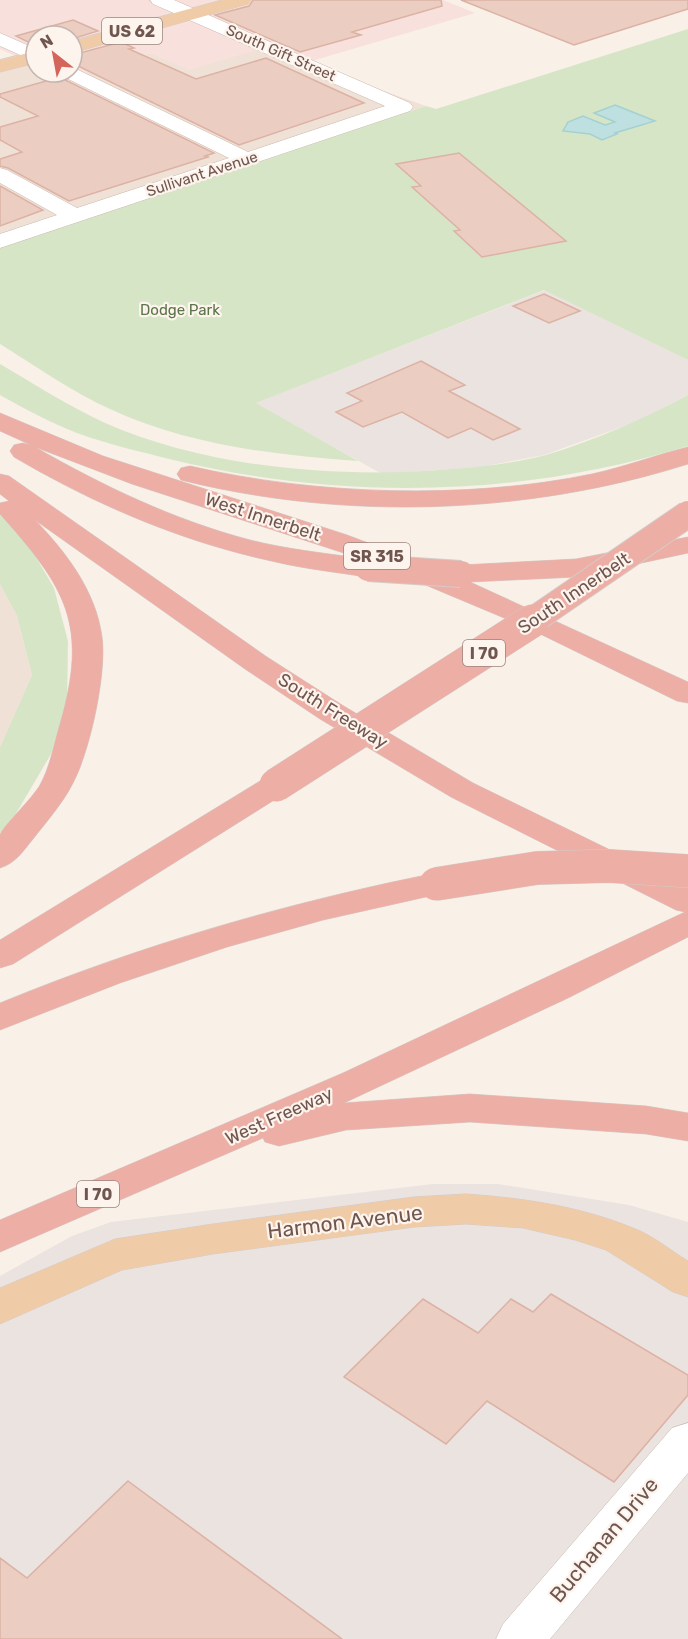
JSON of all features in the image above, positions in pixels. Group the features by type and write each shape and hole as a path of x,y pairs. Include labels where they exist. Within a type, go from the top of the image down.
{"highway":[{"path":"0,414 125,458 218,481 340,496 413,498 520,493 615,477 688,455"},
{"name":"West Innerbelt","path":"0,421 55,446 112,467 385,558 579,642 688,694"},
{"path":"0,438 100,492 185,528 276,554 368,568 461,574 576,568 688,545"},
{"name":"South Freeway","path":"0,482 256,663 332,712 462,790 688,902"},
{"path":"0,498 41,539 65,572 81,610 90,653 83,705 56,784 0,857"},
{"name":"South Innerbelt","path":"0,956 495,647 688,514"},
{"path":"0,1017 160,954 350,900 537,868 609,866 688,871"},
{"name":"West Freeway","path":"0,1237 356,1082 555,989 688,923"},
{"path":"196,1152 346,1116 470,1108 646,1120 688,1127"}],"main road":[{"name":"US 62","path":"84,44 242,0"},
{"path":"0,66 24,60"},
{"name":"Harmon Avenue","path":"0,1308 115,1255 390,1215 466,1209 523,1213 577,1225 620,1239 688,1281"}],"street":[{"name":"South Gift Street","path":"159,0 403,107"},
{"path":"0,39 24,51"},
{"path":"84,79 247,159"},
{"name":"Sullivant Avenue","path":"0,241 403,107"},
{"path":"0,174 75,216"},
{"name":"Buchanan Drive","path":"520,1639 688,1441"}],"shaded area":[{"path":"0,0 443,0 475,13 305,63 266,47 189,70 151,53 84,73 84,24 24,24 24,60 0,49"},
{"path":"266,47 426,106 0,248 0,66 24,60 24,84 84,84 84,73 151,53 189,69"},
{"path":"545,290 688,360 688,395 641,420 544,455 481,467 382,474 255,403"},
{"path":"0,584 17,616 32,675 0,747"},
{"path":"433,1184 498,1184 629,1205 688,1222 688,1639 0,1639 0,1276 72,1236 111,1222"}],"green space":[{"name":"Dodge Park","path":"688,29 688,360 544,290 256,403 358,461 231,446 170,431 96,402 0,344 0,248 426,106 436,109"},
{"path":"0,364 103,422 143,438 229,460 274,466 319,471 409,472 510,462 546,455 600,436 688,395 688,446 624,463 560,476 495,484 430,488 364,487 299,482 234,473 169,459 77,433 38,416 0,395"},
{"path":"0,512 29,545 54,588 68,641 67,706 51,754 14,817 0,833 0,747 32,675 17,616 0,584"}],"water":[{"path":"615,105 655,121 615,133 617,134 602,140 590,134 563,131 568,122 583,116 605,125 615,122 594,113"}],"building":[{"path":"253,0 441,0 442,6 352,32 361,35 300,52 215,15 249,6"},
{"path":"461,0 688,0 688,9 574,45"},
{"path":"73,20 82,24 59,24"},
{"path":"84,25 98,31 84,35"},
{"path":"24,34 24,40 16,36"},
{"path":"121,42 134,48 129,49 196,79 266,58 364,103 239,145 84,69 84,52"},
{"path":"35,84 73,84 214,153 205,156 208,157 69,201 8,168 0,166 0,159 22,152 0,140 0,127 38,116 0,97 0,94"},
{"path":"459,153 566,241 482,257 454,231 460,230 412,187 421,186 396,164"},
{"path":"0,186 43,210 0,226"},
{"path":"544,294 580,311 549,323 513,306"},
{"path":"421,361 465,385 449,391 520,429 493,440 471,428 448,438 402,412 363,427 336,412 362,401 347,393"},
{"path":"551,1294 688,1375 688,1395 614,1482 487,1401 446,1444 344,1377 423,1299 478,1333 511,1299 533,1312"},
{"path":"128,1481 342,1639 0,1639 0,1558 27,1578"}]}
